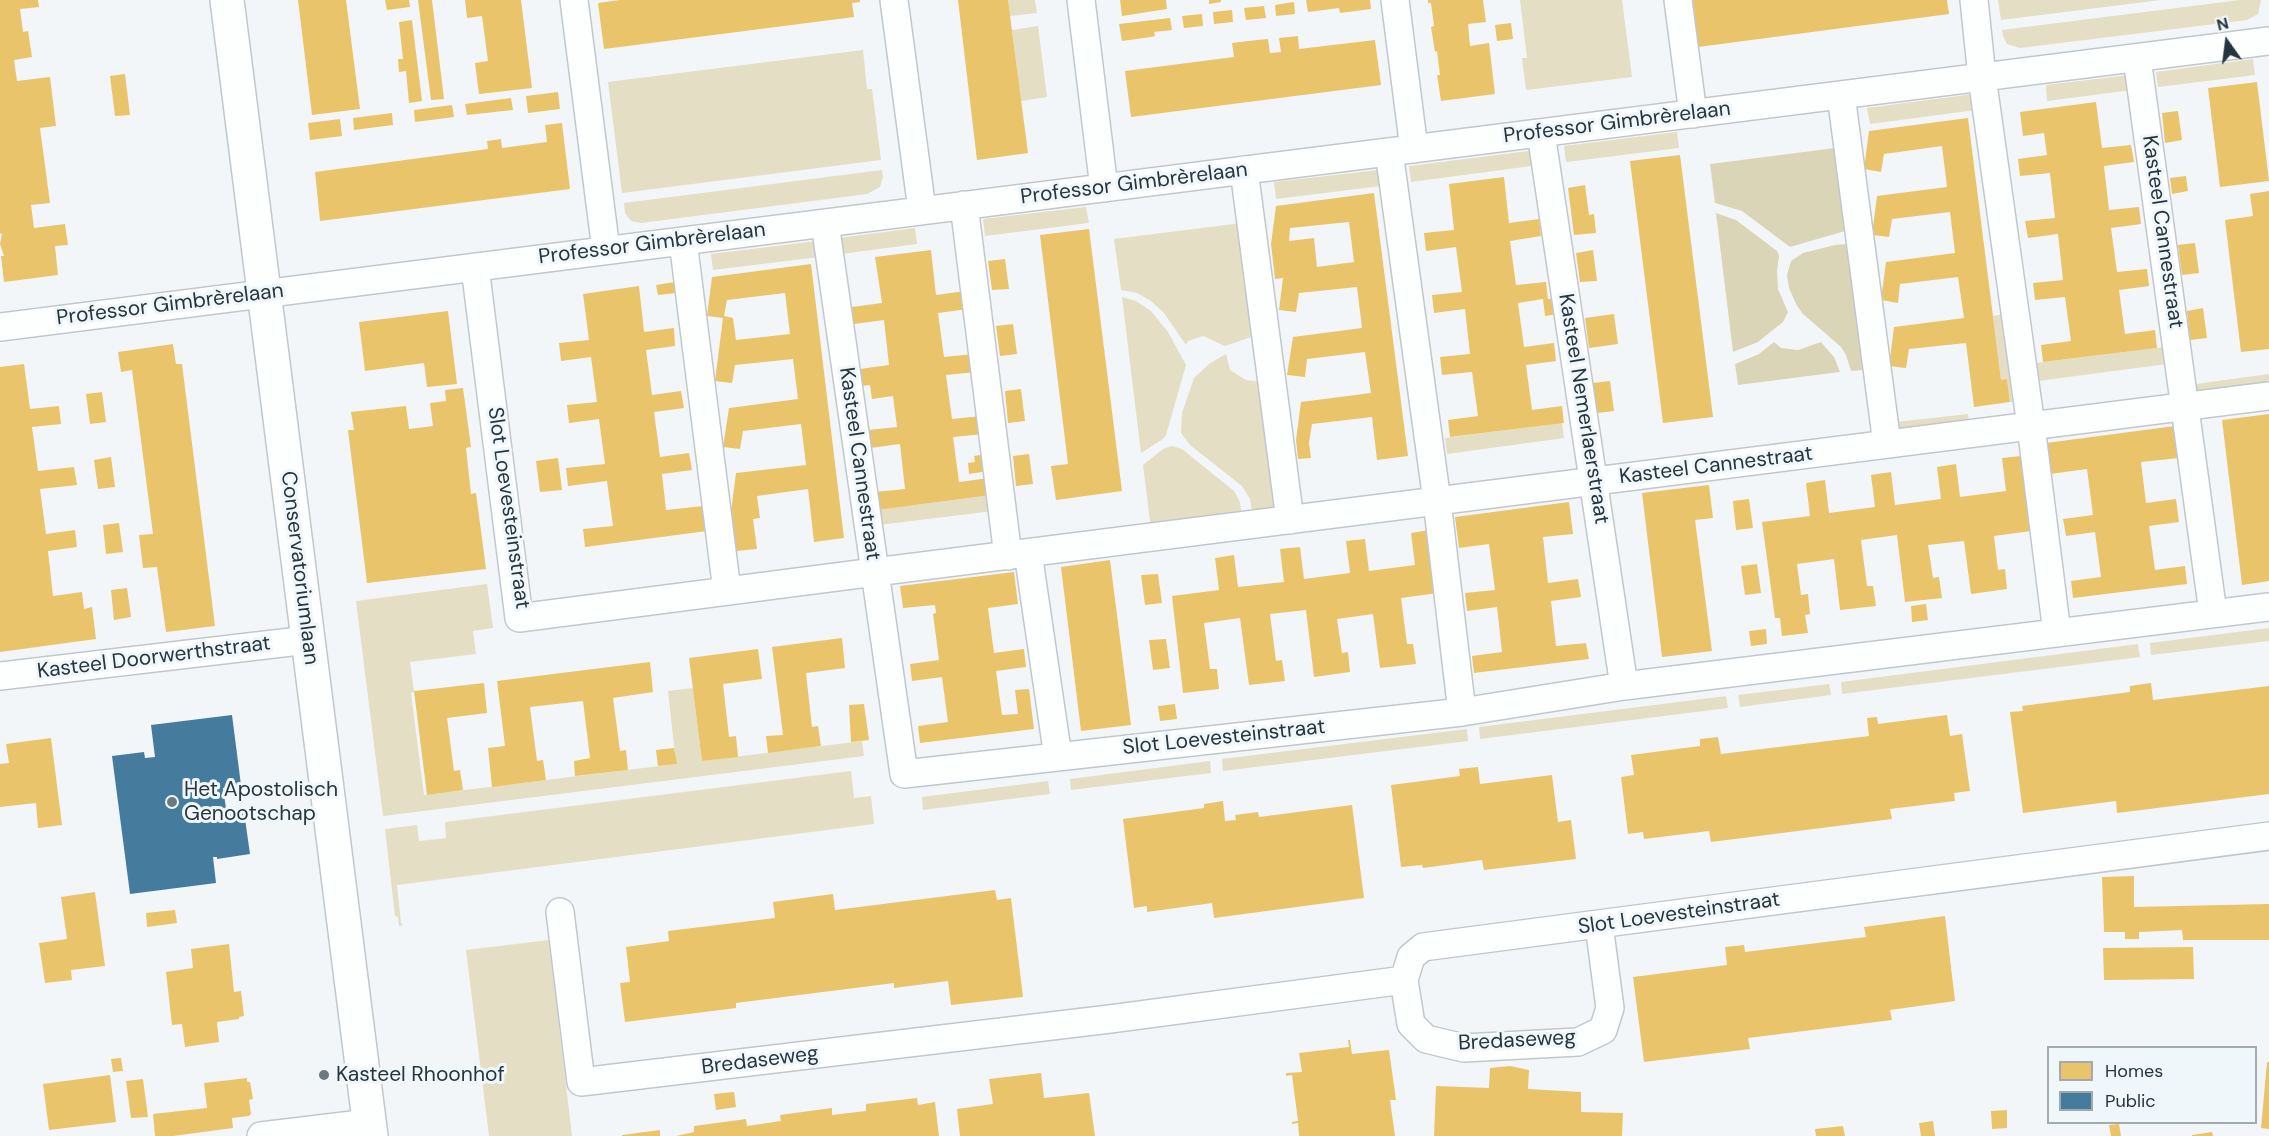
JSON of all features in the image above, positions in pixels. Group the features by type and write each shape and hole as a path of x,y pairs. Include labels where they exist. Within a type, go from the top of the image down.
{"street":[{"name":"Conservatoriumlaan","path":"226,0 370,1130"},
{"path":"574,0 606,250"},
{"path":"894,0 922,210"},
{"path":"1081,0 1104,188"},
{"path":"1395,0 1402,150 1437,501 1462,712"},
{"path":"1678,0 1693,114"},
{"path":"1974,0 1982,77 2031,426 2057,633"},
{"name":"Professor Gimbrèrelaan","path":"0,327 2269,41"},
{"name":"Kasteel Cannestraat","path":"2138,58 2186,406"},
{"path":"1841,95 1887,444"},
{"name":"Kasteel Nemerlaerstraat","path":"1541,133 1624,686"},
{"path":"1244,170 1290,520"},
{"path":"963,205 1018,554 1058,757"},
{"name":"Kasteel Cannestraat","path":"825,223 875,572 2269,396"},
{"path":"683,241 727,591"},
{"name":"Slot Loevesteinstraat","path":"475,267 519,618 875,572 904,774 1462,712 1624,686 2269,607"},
{"path":"2186,406 2213,613"},
{"name":"Kasteel Doorwerthstraat","path":"0,676 308,640"},
{"name":"Slot Loevesteinstraat","path":"1404,980 1411,957 1423,947 2269,836"},
{"name":"Bredaseweg","path":"560,912 581,1082 1404,980 1411,1024 1426,1039 1464,1048 1578,1042 1602,1030 1610,1008 1599,925"},
{"path":"261,1136 370,1130"}],"shaded area":[{"path":"1008,0 1035,0 1037,13 1010,16"},
{"path":"1520,0 1622,0 1632,77 1526,90 1522,58 1527,58"},
{"path":"1998,0 2161,0 2001,20"},
{"path":"2240,0 2261,0 2258,14 2247,20 2020,48 2007,44 2002,30"},
{"path":"1038,26 1047,97 1021,101 1012,30"},
{"path":"863,50 867,89 872,89 881,160 622,193 608,82"},
{"path":"2253,59 2255,75 2158,87 2156,72"},
{"path":"2130,75 2132,90 2047,101 2046,85"},
{"path":"1974,94 1976,110 1870,124 1867,108"},
{"path":"1677,132 1679,148 1566,162 1564,146"},
{"path":"1835,148 1845,231 1790,247 1742,211 1715,203 1710,164"},
{"path":"1537,150 1539,165 1411,182 1409,166"},
{"path":"1387,169 1389,185 1276,199 1274,182"},
{"path":"882,170 883,177 880,187 867,194 641,223 631,221 625,213 624,203"},
{"path":"1086,207 1089,223 985,236 983,219"},
{"path":"1716,213 1736,220 1777,251 1779,256 1778,289 1788,312 1783,322 1758,342 1733,352"},
{"path":"1242,223 1257,335 1225,346 1203,336 1188,341 1186,345 1164,313 1151,301 1137,293 1121,290 1114,239"},
{"path":"915,228 917,244 841,254 839,238"},
{"path":"817,241 819,257 713,270 711,254"},
{"path":"1847,244 1863,370 1851,371 1841,347 1797,306 1789,288 1787,275 1791,261 1803,253"},
{"path":"1122,297 1136,301 1151,311 1168,332 1186,365 1166,435 1141,453"},
{"path":"2003,314 2014,402 2010,402 2007,380 2001,380 1993,316"},
{"path":"1774,342 1781,348 1798,350 1821,342 1834,357 1840,372 1738,385 1735,364 1759,354"},
{"path":"2165,347 2167,364 2038,381 2036,363"},
{"path":"1226,354 1230,370 1246,380 1262,382 1279,514 1253,517 1250,499 1242,486 1190,445 1181,433 1182,413 1194,378 1209,364"},
{"path":"2269,374 2269,386 2197,395 2196,384"},
{"path":"1968,414 1969,422 1898,434 1896,422"},
{"path":"1562,423 1564,438 1447,454 1445,438"},
{"path":"1172,446 1182,449 1234,491 1240,502 1242,518 1151,529 1143,465 1163,449"},
{"path":"991,495 993,511 879,525 878,510"},
{"path":"487,584 493,628 473,631 476,654 410,662 414,692 411,693 424,795 676,764 668,691 693,688 702,761 862,741 864,756 383,816 356,601"},
{"path":"2269,628 2269,641 2151,655 2150,643"},
{"path":"2138,644 2140,657 1842,694 1841,682"},
{"path":"1829,684 1831,695 1740,707 1738,695"},
{"path":"1726,696 1728,708 1480,739 1479,727"},
{"path":"1467,729 1468,741 1223,771 1222,759"},
{"path":"1210,761 1211,773 1071,790 1070,779"},
{"path":"851,771 854,798 871,796 874,824 397,885 403,925 399,926 398,917 395,916 385,829 417,825 419,841 446,838 445,822"},
{"path":"1048,781 1050,794 923,810 922,797"},
{"path":"549,940 572,1136 489,1136 466,950"}],"building: Homes":[{"path":"0,0 38,0 39,7 20,9 23,32 28,31 32,57 14,60 17,81 50,77 56,126 40,128 50,203 31,205 34,228 65,224 68,245 55,246 58,275 4,282 1,256 4,256 0,244 2,234 0,233"},
{"path":"298,0 346,0 360,109 312,115"},
{"path":"385,0 409,0 410,7 387,10"},
{"path":"418,0 432,0 444,99 431,100"},
{"path":"465,0 521,0 532,88 479,94 475,63 488,61 482,16 467,18"},
{"path":"620,0 860,0 860,2 852,3 854,17 604,49 598,3"},
{"path":"958,0 1008,0 1028,153 977,160"},
{"path":"1120,0 1166,0 1167,9 1122,16"},
{"path":"1209,0 1221,0 1221,2 1209,4"},
{"path":"1306,0 1370,0 1371,9 1340,13 1339,8 1308,12"},
{"path":"1428,0 1483,0 1486,22 1468,24 1470,46 1489,43 1495,94 1441,101 1437,75 1440,75 1437,51 1435,52 1431,27 1434,26 1431,3 1428,3"},
{"path":"1693,0 1947,0 1949,14 1698,47"},
{"path":"1294,2 1295,14 1276,16 1275,5"},
{"path":"1264,6 1266,18 1246,20 1244,8"},
{"path":"1232,10 1233,22 1214,24 1213,12"},
{"path":"1202,14 1203,26 1184,28 1182,16"},
{"path":"1170,18 1172,30 1154,32 1155,36 1151,37 1122,41 1119,24"},
{"path":"412,20 422,101 409,103 406,71 399,72 398,59 403,59 399,22"},
{"path":"1511,23 1513,39 1497,41 1495,25"},
{"path":"1298,36 1299,49 1375,40 1381,85 1131,117 1125,71 1234,57 1232,43 1248,41 1268,39 1270,53 1281,52 1279,38"},
{"path":"125,74 130,115 115,116 110,76"},
{"path":"2257,82 2269,181 2220,187 2208,88"},
{"path":"558,92 560,109 528,113 526,96"},
{"path":"511,98 513,110 467,115 465,104"},
{"path":"2096,102 2102,148 2131,145 2134,162 2104,166 2109,210 2139,207 2141,224 2111,228 2117,272 2147,269 2149,286 2119,290 2125,334 2155,330 2157,348 2043,362 2041,345 2071,341 2065,297 2035,300 2033,283 2063,280 2058,234 2028,238 2025,221 2055,218 2050,173 2020,176 2018,159 2047,155 2044,133 2023,136 2020,112"},
{"path":"452,105 454,117 415,122 414,110"},
{"path":"2178,111 2182,140 2165,143 2162,113"},
{"path":"392,113 393,125 354,130 353,118"},
{"path":"1968,118 2001,380 2007,379 2010,402 1974,407 1966,343 1909,349 1906,368 1889,366 1894,327 1964,318 1958,277 1900,284 1898,303 1881,300 1886,262 1955,253 1950,212 1892,219 1889,237 1872,235 1877,196 1947,187 1942,146 1884,154 1881,172 1864,169 1869,131"},
{"path":"340,119 342,136 310,140 308,123"},
{"path":"562,123 570,189 320,221 315,172 488,149 487,141 501,139 502,148 547,142 545,125"},
{"path":"1680,155 1713,417 1663,423 1630,161"},
{"path":"2186,176 2188,191 2172,194 2170,178"},
{"path":"1504,177 1509,223 1539,219 1541,236 1510,241 1516,285 1546,282 1548,299 1556,298 1558,314 1545,316 1543,299 1518,303 1524,347 1554,343 1556,361 1526,365 1532,410 1562,406 1564,423 1450,437 1448,420 1478,416 1472,372 1442,375 1440,357 1470,354 1465,309 1434,313 1432,295 1462,292 1456,247 1426,251 1424,233 1454,230 1449,184"},
{"path":"1585,185 1589,215 1594,214 1596,233 1574,235 1568,188"},
{"path":"2269,191 2269,349 2241,352 2225,220 2253,216 2250,194"},
{"path":"1374,193 1408,456 1377,460 1372,417 1312,424 1309,443 1311,458 1298,459 1296,440 1301,402 1371,393 1365,352 1307,359 1305,377 1287,375 1293,337 1362,328 1357,287 1299,293 1296,312 1279,310 1283,278 1275,279 1271,244 1276,206","holes":["1349,222 1354,262 1317,267 1314,238 1289,241 1290,228"]},
{"path":"1089,229 1122,491 1056,500 1051,466 1068,464 1040,235"},
{"path":"2195,243 2199,273 2182,275 2178,245"},
{"path":"931,250 936,295 966,291 968,309 938,313 944,357 974,354 976,372 946,375 952,419 981,416 984,434 953,437 959,482 989,478 991,495 878,510 875,492 905,489 900,444 870,448 868,430 897,427 893,396 872,399 870,385 862,386 860,369 889,365 884,320 854,324 852,307 882,303 875,257"},
{"path":"1593,250 1597,281 1580,282 1576,253"},
{"path":"1005,259 1009,289 992,290 988,261"},
{"path":"811,264 844,538 814,542 808,489 757,496 760,518 753,519 757,549 736,551 731,512 736,473 806,465 801,424 743,431 740,449 723,447 729,408 798,399 793,359 735,365 732,383 715,381 723,318 707,316 712,277","holes":["785,293 790,334 736,340 733,318 724,316 727,300"]},
{"path":"675,282 676,293 658,295 656,285"},
{"path":"639,286 644,332 674,328 675,346 646,350 652,395 681,391 684,408 654,412 660,457 689,453 692,470 662,474 666,510 704,506 707,531 585,547 583,529 613,526 607,481 568,486 566,468 605,464 599,419 569,423 567,405 597,402 591,357 561,361 559,343 589,340 583,294"},
{"path":"2203,308 2207,338 2190,340 2187,311"},
{"path":"448,311 457,384 427,387 424,363 365,371 359,322"},
{"path":"1614,314 1618,344 1589,348 1585,318"},
{"path":"1013,324 1017,354 1000,356 996,326"},
{"path":"173,344 176,364 182,364 215,626 166,632 157,567 143,568 139,535 153,534 132,370 121,372 118,352"},
{"path":"24,364 30,409 59,406 61,424 32,427 38,471 74,467 77,485 40,489 46,534 75,530 77,547 48,551 53,596 82,592 84,609 92,607 96,639 0,652 0,367"},
{"path":"1610,381 1614,411 1597,413 1593,383"},
{"path":"463,388 471,447 466,448 471,494 476,493 486,569 367,583 348,430 354,430 351,412 406,406 409,429 433,426 430,403 446,401 445,390"},
{"path":"1021,389 1025,421 1008,423 1005,391"},
{"path":"102,392 106,422 90,424 86,394"},
{"path":"2269,414 2269,581 2242,585 2222,420"},
{"path":"2175,426 2179,458 2141,462 2146,503 2176,499 2179,522 2149,526 2155,570 2185,566 2187,584 2073,598 2071,581 2101,577 2095,532 2066,536 2063,519 2093,515 2087,469 2050,474 2046,443"},
{"path":"986,454 988,471 969,474 968,463 975,462 974,456"},
{"path":"1029,454 1033,484 1016,486 1013,456"},
{"path":"2021,456 2031,531 1994,536 1998,570 2005,569 2007,589 1971,594 1964,541 1928,545 1933,578 1939,577 1942,598 1905,602 1897,535 1861,540 1867,586 1873,586 1876,606 1840,610 1834,559 1797,564 1801,595 1808,594 1810,614 1805,615 1808,633 1782,636 1780,618 1775,618 1762,522 1810,516 1806,483 1825,480 1829,513 1875,507 1871,475 1891,472 1895,505 1941,499 1937,467 1956,464 1960,497 2006,491 2002,458"},
{"path":"111,457 115,487 98,489 94,460"},
{"path":"558,458 562,490 540,492 536,461"},
{"path":"1709,485 1713,518 1695,520 1712,651 1662,657 1642,493"},
{"path":"1749,499 1753,528 1736,530 1733,501"},
{"path":"1569,502 1573,534 1543,537 1548,583 1578,579 1581,597 1551,601 1556,646 1586,643 1589,659 1474,673 1472,656 1502,652 1497,607 1467,611 1465,593 1495,590 1489,544 1459,548 1455,517"},
{"path":"119,523 123,552 106,554 103,525"},
{"path":"1430,530 1438,593 1401,598 1407,644 1413,644 1416,664 1380,668 1373,614 1337,619 1342,653 1348,652 1350,672 1314,677 1306,610 1270,614 1276,661 1282,660 1285,681 1249,685 1240,618 1204,623 1210,669 1217,669 1219,689 1183,693 1172,596 1219,590 1215,558 1234,555 1238,587 1284,582 1280,549 1300,547 1304,579 1350,573 1346,541 1365,539 1369,571 1415,565 1411,533"},
{"path":"1110,560 1131,725 1081,731 1061,567"},
{"path":"1757,564 1761,593 1745,595 1741,566"},
{"path":"1014,572 1018,604 988,608 994,653 1024,649 1026,667 996,671 1002,715 1018,714 1015,690 1029,689 1034,729 920,743 918,726 948,722 942,677 912,681 910,664 939,660 933,614 936,613 935,605 903,608 900,586"},
{"path":"1158,574 1162,603 1145,605 1141,575"},
{"path":"127,588 131,617 114,620 111,590"},
{"path":"1926,604 1928,620 1912,622 1911,606"},
{"path":"1766,629 1767,644 1751,646 1749,631"},
{"path":"842,638 845,668 806,673 812,727 818,726 821,746 768,753 766,736 783,735 772,647"},
{"path":"1166,639 1170,668 1153,670 1149,640"},
{"path":"758,649 762,679 723,684 729,737 736,736 738,757 702,761 689,658"},
{"path":"650,662 653,692 613,698 620,751 626,750 628,770 575,776 574,761 590,758 583,701 530,707 537,761 543,760 546,780 492,787 488,748 505,746 497,681"},
{"path":"484,683 487,713 447,718 454,771 460,770 463,790 427,795 414,691"},
{"path":"2151,683 2153,700 2269,686 2269,794 2117,813 2116,801 2023,813 2010,712 2023,711 2022,706 2130,692 2130,686"},
{"path":"864,704 869,740 851,742 849,705"},
{"path":"1175,704 1177,719 1160,721 1158,706"},
{"path":"1947,715 1950,736 1962,734 1970,791 1954,793 1955,801 1890,809 1892,819 1711,842 1709,831 1644,839 1643,832 1628,834 1621,777 1634,775 1631,755 1700,746 1700,739 1718,737 1721,754 1869,736 1867,718 1877,717 1878,724"},
{"path":"51,738 62,825 38,828 36,803 0,807 0,764 9,763 6,744"},
{"path":"674,748 677,764 658,766 656,750"},
{"path":"1478,767 1480,784 1552,775 1558,822 1571,820 1576,859 1484,870 1482,860 1423,868 1422,865 1401,867 1391,785 1460,776 1459,769"},
{"path":"1223,801 1225,821 1236,820 1235,815 1258,812 1259,817 1352,805 1364,898 1214,918 1212,903 1147,912 1147,906 1134,908 1123,819 1204,808 1204,804"},
{"path":"2134,876 2134,907 2269,904 2269,940 2183,940 2182,930 2139,932 2139,939 2125,939 2125,932 2104,932 2102,877"},
{"path":"995,890 997,900 1011,898 1023,997 951,1005 948,981 894,988 894,983 736,1003 736,1008 625,1022 620,983 630,982 626,947 669,941 668,931 775,918 773,902 833,894 835,910"},
{"path":"95,892 105,966 71,970 72,980 45,983 39,943 67,939 61,897"},
{"path":"175,910 177,923 147,927 146,913"},
{"path":"1945,916 1955,1001 1890,1010 1892,1020 1748,1038 1750,1049 1644,1062 1633,977 1727,965 1725,947 1744,945 1745,952 1866,937 1864,927"},
{"path":"229,944 234,992 241,991 244,1016 239,1019 217,1022 219,1042 185,1047 182,1024 172,1025 166,972 193,968 191,949"},
{"path":"2193,947 2194,979 2104,980 2103,948"},
{"path":"1348,1040 1350,1040 1352,1054 1389,1050 1396,1100 1390,1100 1395,1136 1299,1136 1298,1123 1292,1124 1298,1121 1292,1075 1286,1076 1286,1073 1302,1072 1299,1053 1349,1047"},
{"path":"121,1058 123,1071 113,1072 111,1059"},
{"path":"2267,1062 2269,1062 2269,1129 2261,1128"},
{"path":"1510,1066 1529,1070 1528,1089 1581,1092 1581,1112 1623,1113 1622,1136 1434,1136 1436,1086 1489,1088 1490,1068"},
{"path":"1041,1073 1044,1098 1089,1093 1095,1136 960,1136 957,1109 993,1104 989,1079"},
{"path":"110,1075 116,1122 49,1130 43,1084"},
{"path":"247,1078 253,1099 249,1100 251,1114 232,1118 233,1128 173,1136 155,1136 153,1114 207,1108 204,1083"},
{"path":"143,1079 148,1117 131,1118 126,1081"},
{"path":"734,1092 736,1107 716,1110 714,1094"},
{"path":"917,1098 918,1105 935,1102 939,1136 676,1136 694,1132 694,1126 746,1119 747,1126 781,1121 780,1115 832,1108 832,1115 866,1111 866,1104"},
{"path":"2007,1110 2007,1128 1992,1129 1991,1111"},
{"path":"1933,1121 1935,1136 1921,1136 1919,1123"},
{"path":"2119,1124 2121,1136 2111,1136 2109,1125"},
{"path":"1843,1126 1845,1136 1816,1136 1815,1129"},
{"path":"660,1130 660,1136 622,1136 622,1135"},
{"path":"2212,1132 2213,1136 2192,1136 2192,1135"}],"building: Public":[{"name":"Het Apostolisch Genootschap","path":"232,715 241,785 223,788 227,815 244,812 250,854 217,859 213,857 216,883 130,894 112,756 144,752 145,758 155,757 151,725"}],"place":[{"name":"Het Apostolisch Genootschap","path":"172,802"},
{"name":"Kasteel Rhoonhof","path":"324,1075"}]}
